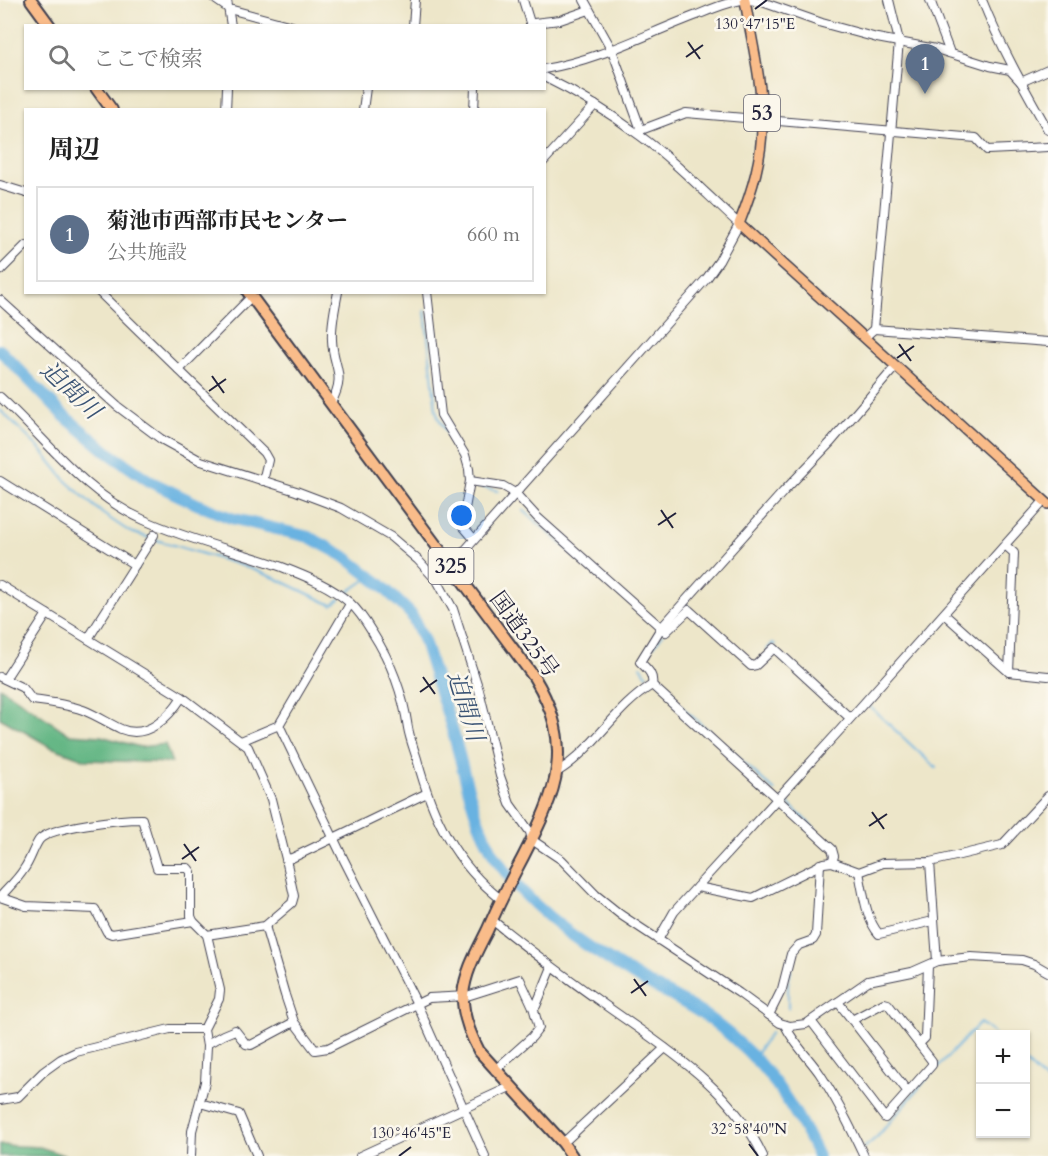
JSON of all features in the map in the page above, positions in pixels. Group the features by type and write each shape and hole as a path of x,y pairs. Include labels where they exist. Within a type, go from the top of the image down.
{"highway":[{"path":"31,0 49,24"},
{"path":"97,90 111,108"},
{"name":"国道325号","path":"250,295 540,686 550,708 556,731 558,757 557,772 548,808 468,971 463,995 464,1015 479,1052 564,1143 572,1156"}],"main road":[{"name":"53","path":"739,224 753,186 760,152 762,120 740,0"},
{"path":"739,224 1046,502"}],"street":[{"path":"216,0 229,9 285,24"},
{"path":"227,0 231,24"},
{"path":"413,24 415,0"},
{"path":"524,0 531,24"},
{"path":"584,0 612,50 640,132"},
{"path":"546,69 569,65 612,50 653,32 740,0 762,1 822,23 877,38 950,53 990,66 1010,69 1021,82"},
{"path":"865,338 874,329 899,41 889,0"},
{"path":"930,0 950,53"},
{"path":"982,0 993,27 1048,130"},
{"path":"533,24 560,20 589,10"},
{"path":"1021,82 1048,70"},
{"path":"451,566 707,278 729,245 739,224 640,132 546,78"},
{"path":"226,108 227,90"},
{"path":"363,108 366,90"},
{"path":"474,108 475,90"},
{"path":"546,159 595,105"},
{"path":"640,132 686,113 976,138 987,150 1048,147"},
{"path":"0,185 24,192"},
{"path":"0,271 24,247"},
{"path":"101,294 264,453 268,460 263,481"},
{"path":"331,403 338,390 339,374 332,340 338,294"},
{"path":"427,294 441,415 466,458 470,481 462,525 474,539"},
{"path":"179,370 250,295"},
{"path":"0,300 117,406 172,446 201,461 322,500 358,516 404,548 438,582 449,600 479,690 500,776 510,804 530,832 532,840 562,860 609,906 769,1015 785,1025 796,1026 811,1021 868,981 912,972 937,961 971,957 1022,960 1035,964 1048,972"},
{"path":"874,329 1048,342"},
{"path":"652,685 652,675 640,662 662,628 783,492 831,442 896,366"},
{"path":"0,397 81,478 116,506 160,527 257,558 301,575 334,592 350,604 382,646 396,674 405,704 408,728 427,793 453,848 473,876 503,898"},
{"path":"0,481 135,565"},
{"path":"470,481 503,486 514,493 550,529 666,632 689,610 751,666 756,665 774,648 850,718"},
{"path":"658,940 674,912 1005,544 1046,502"},
{"path":"88,639 154,535"},
{"path":"1005,544 1014,553 1009,672"},
{"path":"0,585 182,697 248,747 271,799 294,896 292,903 265,926 207,934"},
{"path":"241,741 279,725 350,604"},
{"path":"47,614 2,678 23,688 32,700 59,703 84,710 128,731 137,732 155,727 171,712 182,697"},
{"path":"944,614 1009,672 1048,676"},
{"path":"557,772 567,766 642,691 652,685"},
{"path":"652,685 832,849 834,856 832,862"},
{"path":"279,725 417,1004 485,1156"},
{"path":"286,858 291,858 427,793"},
{"path":"697,887 753,898 820,864 832,862 859,872 883,863 930,862 1002,845 1048,796"},
{"path":"191,1156 192,1131 205,1082 207,1044 204,1029 219,999 220,990 207,934 193,921 191,916 191,872 188,867 157,868 142,819 83,825 59,829 40,840 24,870 0,897 26,906 95,909 107,932 112,934 193,921"},
{"path":"930,862 937,961"},
{"path":"769,1015 782,989 791,954 799,945 813,940 816,935 820,864"},
{"path":"859,872 868,910 877,932 882,933 933,921"},
{"path":"492,920 702,1077 739,1116 763,1156"},
{"path":"265,926 294,1022 315,1050 328,1048 429,998 491,990 520,980 539,1024 537,1032 495,1070"},
{"path":"919,1044 925,1038 928,966"},
{"path":"533,1007 536,1006 552,967"},
{"path":"838,1002 908,1092"},
{"path":"811,1021 885,1118 932,1065 932,1061 888,1004 884,1003 852,1020"},
{"path":"207,1044 235,1030 246,1044 250,1045 294,1022"},
{"path":"785,1025 789,1035 811,1061 831,1093 864,1156"},
{"path":"0,1100 18,1097 44,1072 61,1059 76,1052 170,1029 204,1029"},
{"path":"564,1143 665,1048"},
{"path":"360,1156 510,1087"},
{"path":"200,1103 239,1114 257,1156"}],"green space":[{"path":"0,687 69,734 101,736 140,747 165,744 172,763 86,760 51,747 0,718"},
{"path":"0,1145 40,1147 66,1156 0,1156"}],"waterway":[{"path":"425,310 436,410 449,436"},
{"name":"迫間川","path":"0,350 63,415 109,453 151,482 231,518 309,537 344,556 380,584 405,608 411,614 424,641 480,825 487,842 508,875 521,891 567,931 635,976 695,1009 731,1036 775,1082 798,1117 818,1156"},
{"path":"0,410 41,450 67,482 103,514 130,532 243,566 275,578 332,605 340,599"},
{"path":"473,485 498,491"},
{"path":"523,510 609,586"},
{"path":"344,595 371,576"},
{"path":"679,614 687,605 689,608"},
{"path":"654,646 663,634"},
{"path":"767,650 773,643 775,645"},
{"path":"641,666 647,675"},
{"path":"674,700 775,791"},
{"path":"867,704 936,768"},
{"path":"783,799 816,830"},
{"path":"822,895 824,873 828,866"},
{"path":"788,1008 788,984 791,970"},
{"path":"864,1148 877,1137 929,1076 980,1023 990,1030"},
{"path":"754,1057 771,1032"},
{"path":"1030,1067 1048,1083"}],"place":[{"name":"菊池市西部市民センター","path":"925,94"}]}
